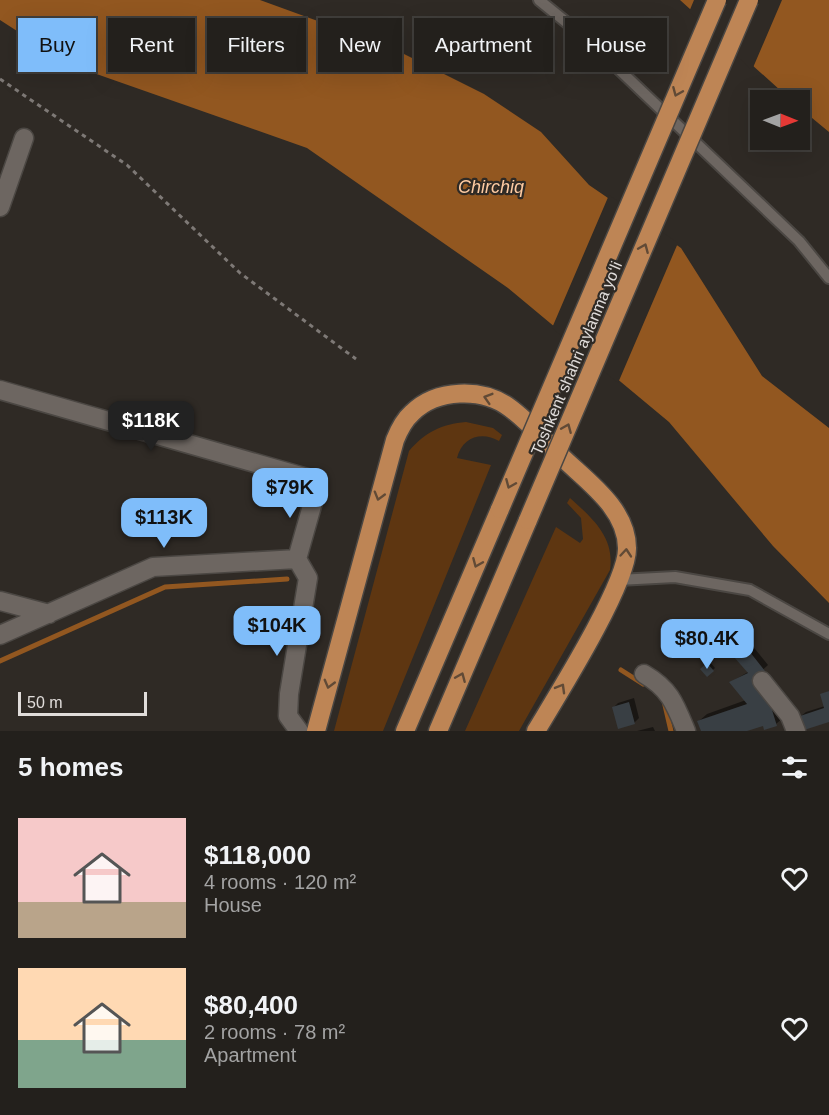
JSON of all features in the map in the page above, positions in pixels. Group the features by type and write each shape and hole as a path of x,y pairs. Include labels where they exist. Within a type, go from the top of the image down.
{"highway":[{"name":"Toshkent shahri aylanma yoʻli","path":"405,731 717,0"},
{"name":"Toshkent shahri aylanma yoʻli","path":"438,731 749,0"},
{"path":"316,731 395,440 410,414 432,399 451,394 471,394 505,405 597,490 618,517 626,538 626,560 618,580 586,644 536,731"}],"street":[{"path":"0,207 3,188 24,138"},
{"path":"0,390 311,479 317,488 297,560 308,578 289,694 288,716 299,731"},
{"path":"0,635 153,567 297,560"},
{"path":"0,601 49,614"},
{"path":"644,674 662,684 677,707 686,731"},
{"path":"762,681 790,716 796,731"}],"lane":[{"path":"539,0 587,39 799,241 829,278"},
{"path":"618,580 675,577 750,590 829,634"}],"path":[{"path":"0,79 127,165 240,273 356,359"}],"shaded area":[{"path":"466,422 493,428 502,435 499,441 480,436 468,441 463,445 457,458 491,465 383,731 334,731 409,451 434,430"},
{"path":"570,498 594,521 605,538 611,558 610,570 519,731 465,731 556,527 580,543 583,539 581,518 567,503"}],"water":[{"name":"Chirchiq","path":"0,0 260,0 318,21 318,72 402,72 402,53 414,59 414,72 440,72 484,94 541,132 589,185 681,248 762,376 829,428 829,603 773,546 669,422 508,288 307,148 91,72 96,72 96,18 18,18 18,32 0,20"},
{"path":"680,0 829,0 829,132 810,116 810,90 780,90"}],"pier":[{"path":"694,0 782,0 752,70 689,12"},
{"path":"609,195 678,243 618,383 552,328"}],"building":[{"path":"680,630 688,637 682,643 674,636"},
{"path":"746,647 765,671 753,680 768,697 777,726 764,730 763,726 747,731 701,731 697,721 747,704 729,682 748,673 734,657"},
{"path":"707,663 714,671 707,677 700,669"},
{"path":"829,691 829,722 804,730 800,716 824,708 820,694"},
{"path":"629,702 635,724 618,729 612,707"}],"waterway":[{"path":"0,661 165,587 287,579"},
{"path":"621,670 643,684"},
{"path":"664,701 671,731"}]}
